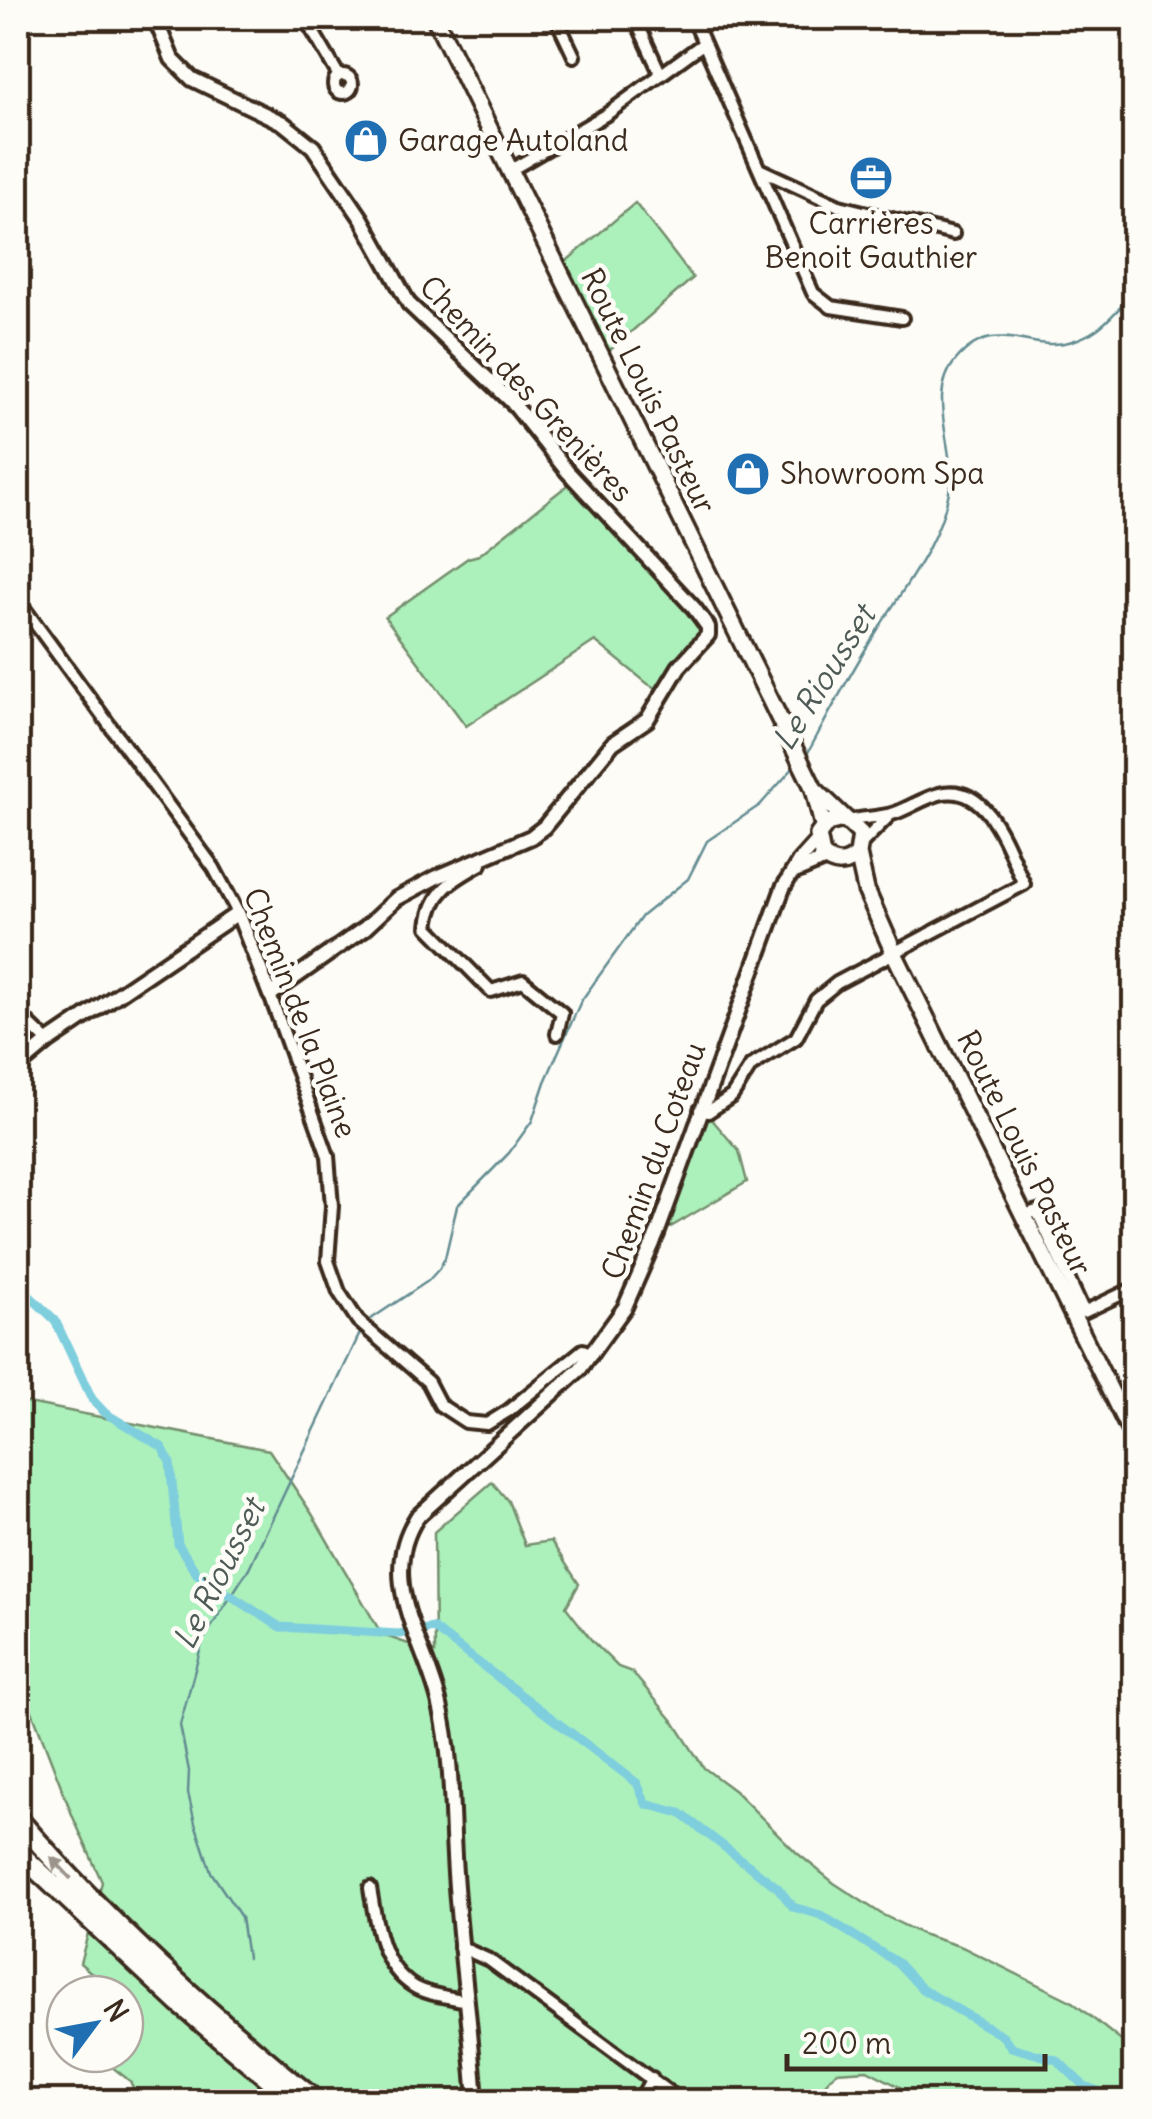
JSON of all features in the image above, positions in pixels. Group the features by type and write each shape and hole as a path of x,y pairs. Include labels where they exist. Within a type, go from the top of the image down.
{"highway":[{"path":"18,1819 105,1916 203,2006 318,2102"},
{"path":"18,1852 179,2003 296,2102"}],"main road":[{"name":"Route Louis Pasteur","path":"435,18 800,762 814,788 845,820"},
{"name":"Route Louis Pasteur","path":"814,788 820,833"},
{"path":"832,820 845,820 858,830 860,849 834,861 819,851 820,833 832,820"},
{"name":"Route Louis Pasteur","path":"860,849 866,890 894,951 1134,1439"},
{"name":"Route Louis Pasteur","path":"834,861 866,890"}],"street":[{"name":"Chemin des Grenières","path":"154,18 172,58 192,79 282,123 313,147 362,220 409,304 512,402 567,470 708,627 708,634 679,667 646,720 612,743 544,827 500,852"},
{"path":"305,18 339,76"},
{"path":"556,18 574,56"},
{"path":"635,18 662,75"},
{"path":"693,18 813,293 831,306 902,318"},
{"path":"509,171 608,114 704,43"},
{"path":"758,168 839,206 952,234"},
{"name":"Chemin de la Plaine","path":"18,600 214,868 238,914 328,1156 332,1206 328,1261 338,1292 358,1321 428,1382 440,1405 466,1422 487,1424 582,1350 592,1354"},
{"path":"700,1110 708,1112 720,1105 744,1081 751,1066 796,1038 809,1009 826,991 856,971 1024,884 997,826 971,798 961,794 940,794 890,815 845,820"},
{"path":"860,849 890,815"},
{"name":"Chemin du Coteau","path":"476,2102 460,1947 446,1736 432,1676 402,1592 400,1554 417,1517 567,1382 625,1307 783,888 820,833"},
{"path":"270,995 365,928 396,899 434,878 500,852"},
{"path":"500,852 437,895 430,907 428,927 491,991 523,981 552,1002 562,1013 557,1034"},
{"path":"794,872 834,861"},
{"path":"18,1067 48,1042 238,914"},
{"path":"18,1013 48,1042"},
{"path":"1024,1215 1037,1212 1084,1312 1134,1288"},
{"path":"370,1888 378,1936 393,1966 414,1988 466,2001"},
{"path":"460,1947 489,1960 682,2102"},
{"path":"639,2102 652,2078"}],"green space":[{"path":"635,203 693,278 608,352 563,264"},
{"path":"574,480 705,631 661,691 595,641 466,726 385,617 468,558 479,555"},
{"path":"709,1116 739,1151 747,1182 664,1231 703,1122"},
{"path":"18,1401 269,1450 312,1514 382,1635 435,1653 434,1532 492,1482 508,1501 525,1545 551,1541 579,1584 566,1607 618,1667 632,1672 674,1722 704,1768 735,1791 797,1853 883,1915 924,1935 962,1947 1071,2001 1134,2051 1134,2101 927,2101 867,2070 836,2072 809,2102 139,2101 130,2081 121,2074 145,2074 145,1974 93,1974 80,1963 102,1882 18,1675"}],"waterway":[{"name":"Le Riousset","path":"805,758 938,528 951,476 943,390 956,360 970,347 998,337 1055,344 1081,338 1099,328 1134,294"},
{"name":"Le Riousset","path":"371,1319 428,1281 439,1269 457,1206 509,1153 532,1121 581,1001 642,916 688,879 707,841 760,805 795,766"},
{"path":"18,1285 55,1320 92,1399 105,1413 162,1447 170,1462 178,1544 197,1574 280,1627 399,1634 433,1628 637,1783 646,1804 680,1813 778,1888 793,1907 821,1915 898,1963 922,1989 1003,2036 1011,2047 1057,2060 1084,2086 1128,2102"},
{"name":"Le Riousset","path":"247,1958 241,1917 211,1872 195,1823 180,1725 203,1640 249,1568 361,1331"}],"place":[{"name":"Garage Autoland","path":"366,141"},
{"name":"Carrières Benoit Gauthier","path":"871,178"},
{"name":"Showroom Spa","path":"748,474"}]}
